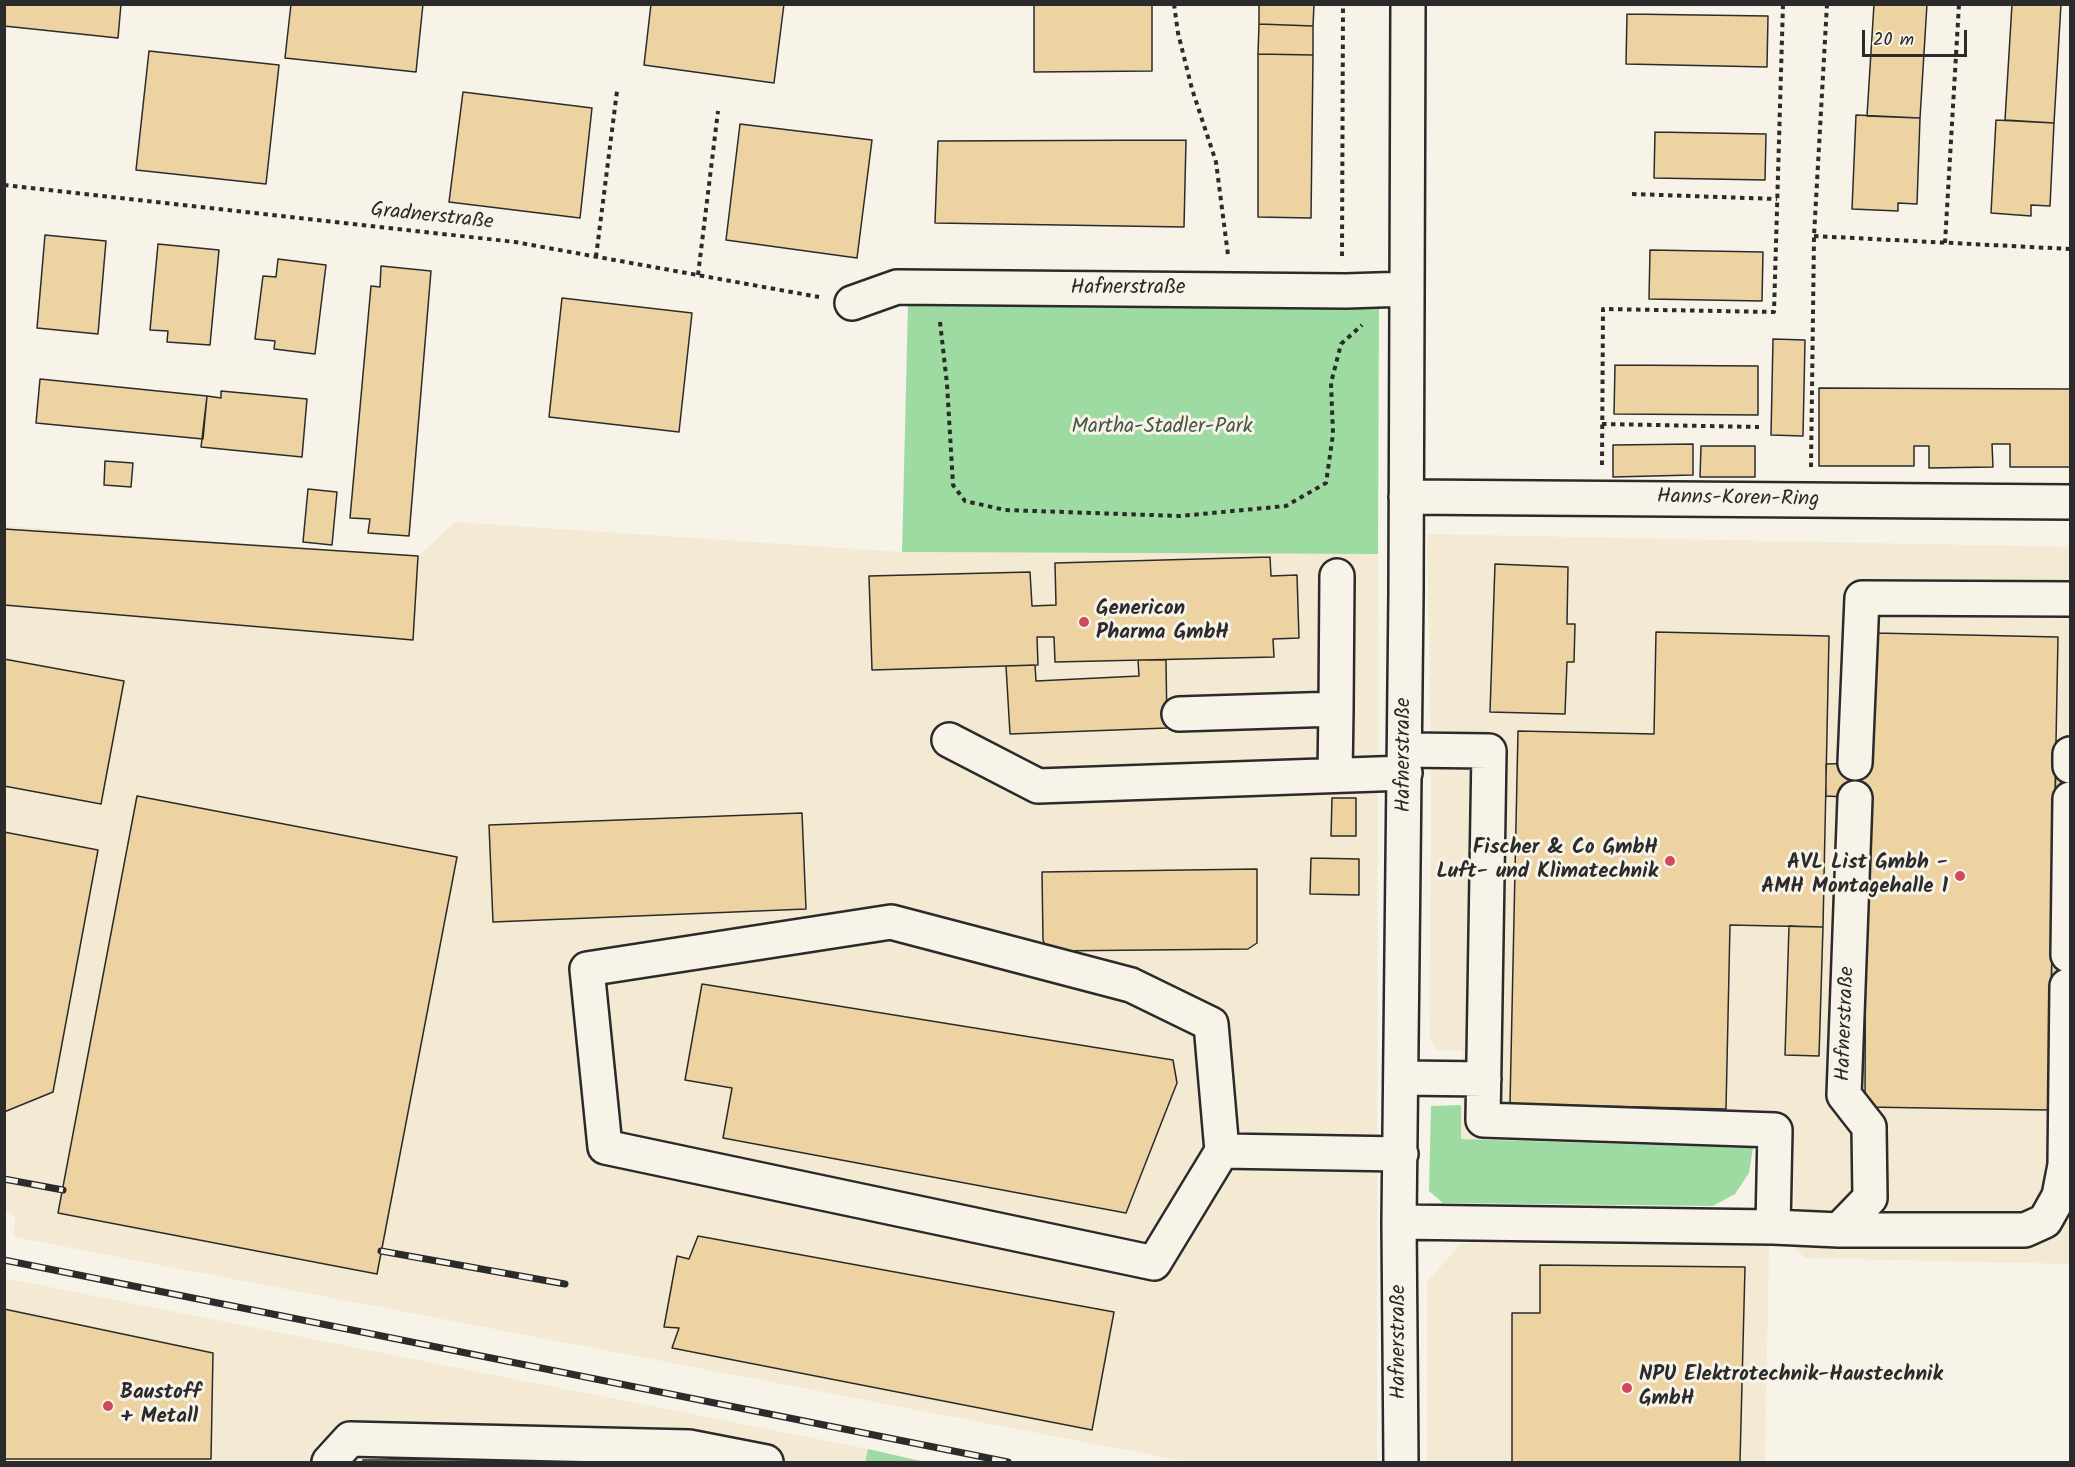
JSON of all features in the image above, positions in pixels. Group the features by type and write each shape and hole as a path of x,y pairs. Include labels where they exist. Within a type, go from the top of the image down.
{"street":[{"name":"Hafnerstraße","path":"1401,1462 1399,1221 1405,762 1408,4"},
{"name":"Hafnerstraße","path":"852,303 897,287 1407,289"},
{"name":"Hanns-Koren-Ring","path":"1406,496 2070,502"},
{"path":"1335,776 1336,576"},
{"path":"1855,763 1862,598 2070,599"},
{"path":"1179,714 1336,709"},
{"path":"949,740 1038,786 1335,776 1405,762 1489,751 1483,1120 1775,1130 1773,1227"},
{"path":"2070,754 2070,766"},
{"name":"Hafnerstraße","path":"1839,1230 1870,1198 1869,1127 1844,1095 1855,798"},
{"path":"1399,1221 1839,1230 2025,1230 2045,1221 2059,1196 2064,1165 2070,799"},
{"path":"891,922 1131,985 1211,1024 1222,1151 1154,1263 605,1147 587,969 891,922"},
{"path":"1402,1078 1484,1079"},
{"path":"1222,1151 1401,1154"},
{"path":"329,1462 350,1439 689,1447 766,1462"}],"path":[{"path":"1174,4 1178,33 1192,88 1216,162 1229,260"},
{"path":"913,287 939,314 947,384 953,485 965,501 1005,510 1179,516 1286,506 1326,483 1333,434 1330,383 1341,344 1370,318 1359,290 1342,274 1343,4"},
{"path":"1601,498 1603,309 1774,312 1783,4"},
{"path":"1810,500 1814,236 1827,4"},
{"path":"1945,243 1959,4"},
{"path":"596,257 617,91"},
{"path":"698,275 718,111"},
{"name":"Gradnerstraße","path":"4,185 515,242 852,303"},
{"path":"1632,194 1777,199"},
{"path":"1814,236 2070,249"},
{"path":"1602,424 1759,427"}],"shaded area":[{"path":"455,522 902,552 1378,554 1377,1462 1189,1462 14,1237 15,1217 5,1210 5,526 418,556"},
{"path":"1427,534 2070,547 2070,1264 1805,1258 1794,1247 1794,1149 1461,1139 1463,1051 1436,1050 1430,1040 1431,751"},
{"path":"1461,1243 1769,1246 1765,1462 1427,1462 1427,1282"},
{"path":"4,1278 868,1449 865,1462 5,1462"}],"green space":[{"name":"Martha-Stadler-Park","path":"962,301 1379,306 1378,554 902,552 908,304"},
{"path":"1461,1105 1461,1139 1753,1148 1749,1173 1735,1194 1713,1206 1443,1203 1429,1191 1431,1106"},
{"path":"868,1449 925,1462 865,1462"}],"building":[{"path":"4,4 121,4 118,38 4,26"},
{"path":"291,4 423,4 416,72 285,58"},
{"path":"651,4 784,4 774,83 644,65"},
{"path":"1034,4 1152,4 1152,71 1034,72"},
{"path":"1259,4 1314,4 1313,26 1259,24"},
{"path":"1874,4 1927,4 1920,118 1867,116"},
{"path":"2012,4 2061,4 2054,123 2005,120"},
{"path":"1627,14 1768,16 1767,67 1626,64"},
{"path":"1259,24 1313,26 1313,55 1258,54"},
{"path":"149,51 279,65 266,184 136,170"},
{"path":"1258,54 1313,55 1311,218 1258,217"},
{"path":"463,92 592,108 580,218 449,202"},
{"path":"1856,115 1920,118 1917,204 1898,203 1898,211 1852,209"},
{"path":"1996,120 2054,123 2050,206 2031,205 2031,216 1991,213"},
{"path":"740,124 872,140 857,258 726,240"},
{"path":"1655,132 1766,134 1765,180 1654,178"},
{"path":"1186,140 1184,227 935,223 938,141"},
{"path":"45,235 106,241 98,334 37,328"},
{"path":"158,244 219,250 210,345 167,342 168,331 150,330"},
{"path":"1650,250 1763,252 1762,301 1649,299"},
{"path":"278,259 326,265 315,354 274,349 275,341 255,339 263,276 276,277"},
{"path":"381,266 431,271 409,536 368,533 370,519 350,518 371,286 380,287"},
{"path":"562,298 692,313 679,432 549,417"},
{"path":"1773,339 1805,340 1803,436 1771,435"},
{"path":"1615,365 1758,366 1758,415 1614,414"},
{"path":"40,379 207,396 203,439 36,423"},
{"path":"1819,388 2070,389 2070,467 2010,467 2010,444 1992,444 1993,467 1929,468 1929,446 1914,446 1914,466 1819,466"},
{"path":"221,391 307,399 302,457 201,447 207,396 221,398"},
{"path":"1693,444 1693,475 1613,477 1613,445"},
{"path":"1701,446 1755,446 1755,477 1700,477"},
{"path":"105,461 133,463 131,487 104,485"},
{"path":"308,489 337,492 332,545 303,542"},
{"path":"4,529 418,556 413,640 4,605"},
{"name":"Genericon Pharma GmbH","path":"1270,557 1271,576 1297,575 1299,638 1273,639 1274,657 1055,662 1054,637 1037,637 1038,665 872,670 869,576 1030,572 1032,606 1056,605 1055,563"},
{"path":"1495,564 1568,567 1567,624 1575,624 1574,662 1567,662 1565,714 1490,712"},
{"name":"Fischer & Co GmbH Luft- und Klimatechnik","path":"1656,632 1829,636 1823,927 1730,925 1726,1109 1510,1104 1518,731 1654,734"},
{"name":"AVL List Gmbh - AMH Montagehalle 1","path":"1875,633 2058,637 2049,1110 1865,1107 1866,798 1826,796 1826,764 1867,763"},
{"path":"4,659 124,681 101,804 4,786"},
{"path":"1138,660 1166,660 1167,728 1010,734 1006,666 1035,665 1036,681 1139,676"},
{"path":"2056,766 2070,766 2070,799 2055,798"},
{"path":"137,796 457,857 377,1274 58,1213"},
{"path":"1332,798 1356,798 1356,836 1331,836"},
{"path":"802,813 806,909 493,922 489,825"},
{"path":"4,832 98,850 53,1092 4,1112"},
{"path":"1311,858 1359,859 1359,895 1310,894"},
{"path":"1257,869 1257,943 1248,949 1048,951 1043,940 1042,872"},
{"path":"1789,926 1823,927 1819,1056 1785,1055"},
{"path":"2052,954 2070,955 2070,986 2051,986"},
{"path":"702,984 1173,1060 1177,1083 1126,1213 723,1138 732,1088 685,1080"},
{"path":"698,1236 1114,1312 1092,1430 672,1348 679,1328 664,1327 677,1256 689,1259"},
{"name":"NPU Elektrotechnik-Haustechnik GmbH","path":"1540,1265 1745,1267 1740,1462 1512,1462 1512,1313 1540,1313"},
{"name":"Baustoff + Metall","path":"4,1309 213,1353 211,1459 4,1459"},
{"path":"684,1459 684,1462 363,1462 363,1460"}],"railway":[{"path":"4,1179 63,1190"},
{"path":"381,1251 565,1284"},
{"path":"4,1260 1008,1462"}],"place":[{"name":"Genericon Pharma GmbH","path":"1084,622"},
{"name":"Fischer & Co GmbH Luft- und Klimatechnik","path":"1670,861"},
{"name":"AVL List Gmbh - AMH Montagehalle 1","path":"1960,876"},
{"name":"NPU Elektrotechnik-Haustechnik GmbH","path":"1627,1388"},
{"name":"Baustoff + Metall","path":"108,1406"}]}
